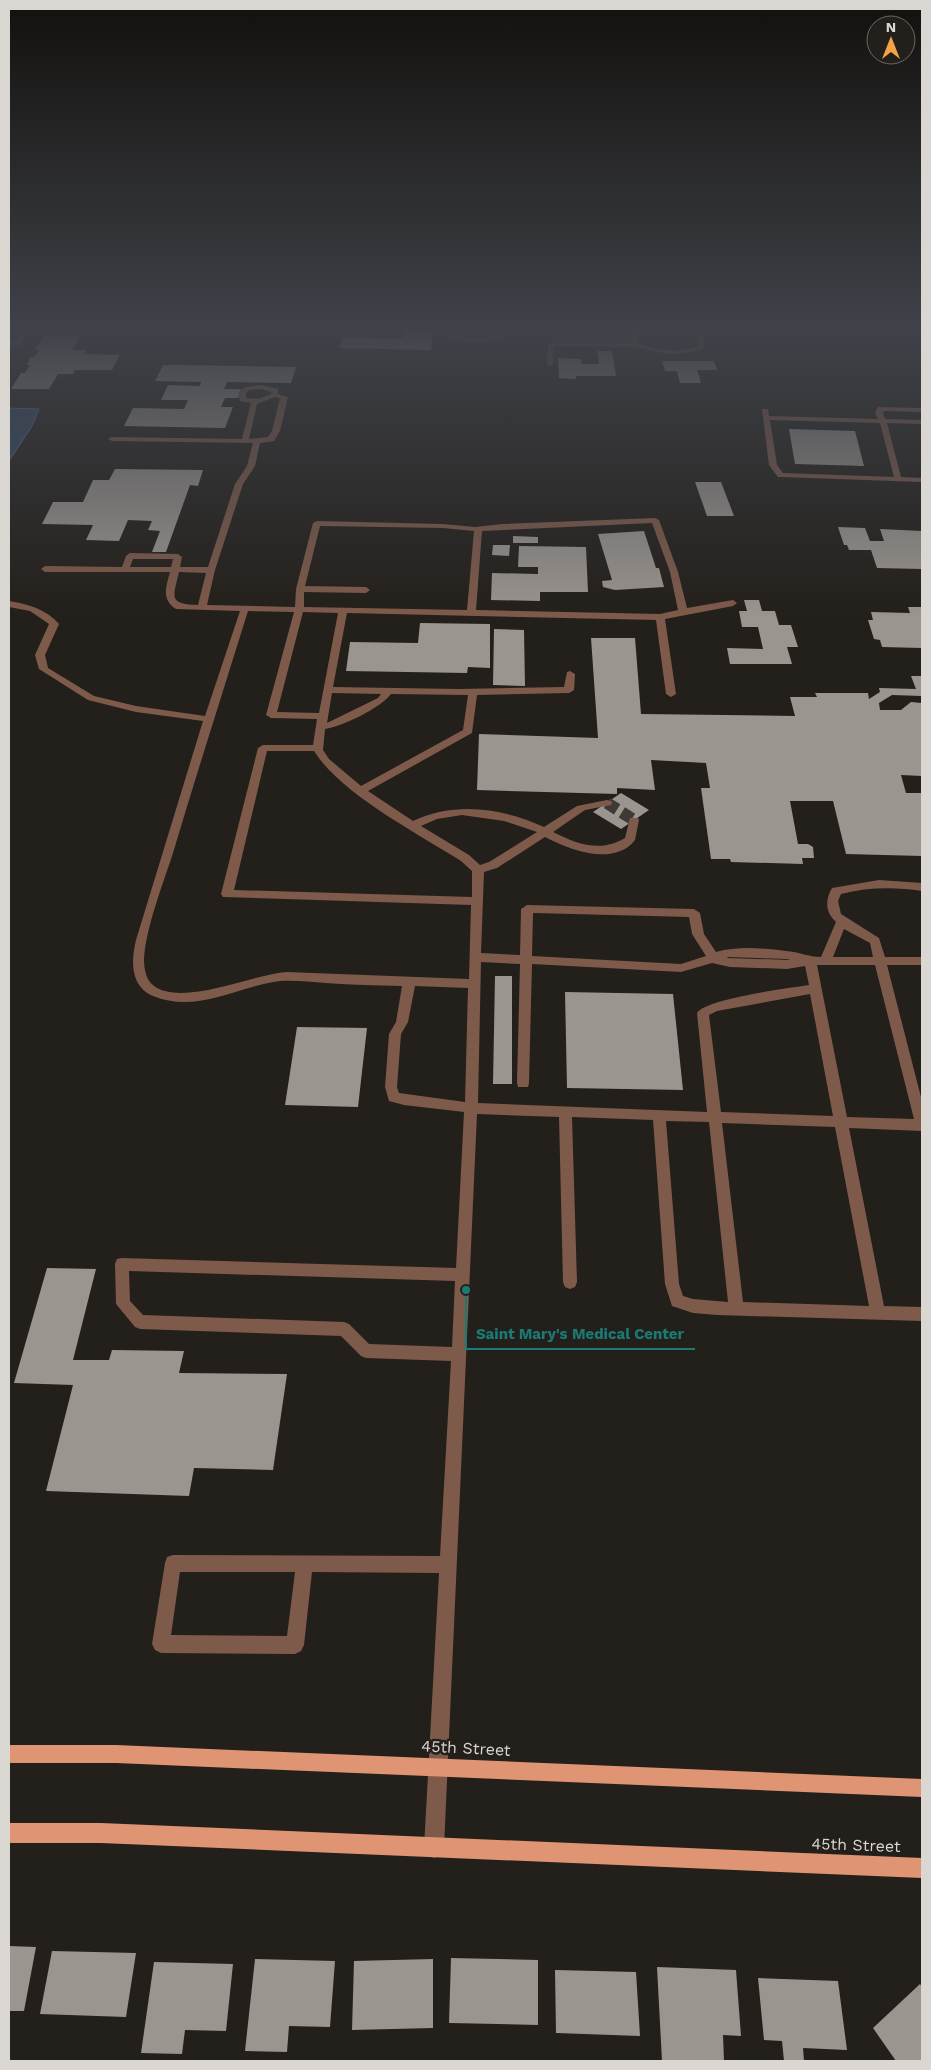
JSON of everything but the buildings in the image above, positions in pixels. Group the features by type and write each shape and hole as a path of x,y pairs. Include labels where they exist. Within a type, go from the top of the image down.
{"main road":[{"name":"45th Street","path":"9,1754 116,1754 439,1766 922,1788"},
{"name":"45th Street","path":"9,1833 101,1833 922,1868"}],"street":[{"path":"245,441 249,426"},
{"path":"112,439 257,441 271,439 277,426"},
{"path":"768,426 773,465 781,475 922,480"},
{"path":"885,426 898,479"},
{"path":"202,607 211,570 239,484 251,466 257,441"},
{"path":"388,691 381,700 333,725 322,721 271,715 299,609 300,589 317,523 478,529 502,526 654,520 674,572 683,611"},
{"path":"471,612 478,529"},
{"path":"125,570 130,556 178,557 168,594 173,604 179,607 660,617 683,611 733,603"},
{"path":"45,569 211,570"},
{"path":"300,589 366,590"},
{"path":"9,604 44,613 54,624 40,655 44,669 91,698 136,709 208,719"},
{"path":"245,608 208,719 139,948 138,971 142,982 152,990 172,996 193,997 220,992 275,977 475,984"},
{"path":"344,610 318,748 331,767 360,791 465,858 478,870 471,1108 434,1848"},
{"path":"660,617 672,694"},
{"path":"328,690 569,690 570,674"},
{"path":"360,791 468,731 472,691"},
{"path":"318,748 263,748 227,894 477,901"},
{"path":"478,870 493,865 545,832 577,808 596,802 607,802"},
{"path":"414,825 436,816 463,813 491,814 528,824 574,847 609,850 621,846 630,840 634,820"},
{"path":"408,982 406,1007 402,1022 395,1034 391,1087 394,1096 404,1100 471,1108 922,1125 876,941 866,934 841,923 832,907 832,898 836,891 850,886 877,884 922,887"},
{"path":"523,1083 527,909 694,913 698,934 714,958"},
{"path":"825,961 841,923"},
{"path":"475,957 526,958 680,968 714,958 730,963 787,965 810,961 922,961"},
{"path":"810,961 843,1122 878,1313"},
{"path":"736,1309 703,1013 714,1007 816,988"},
{"path":"565,1111 570,1282"},
{"path":"659,1115 672,1284 677,1301 693,1306 736,1309 922,1314"},
{"path":"459,1354 366,1351 344,1329 140,1322 123,1304 122,1264 463,1275"},
{"path":"305,1564 295,1645 161,1644 174,1563 449,1565"}],"water":[{"path":"9,426 32,426 32,426 9,461"}],"tunnel":[{"path":"607,803 634,820"}],"place":[{"name":"Saint Mary's Medical Center","path":"466,1290"}]}
